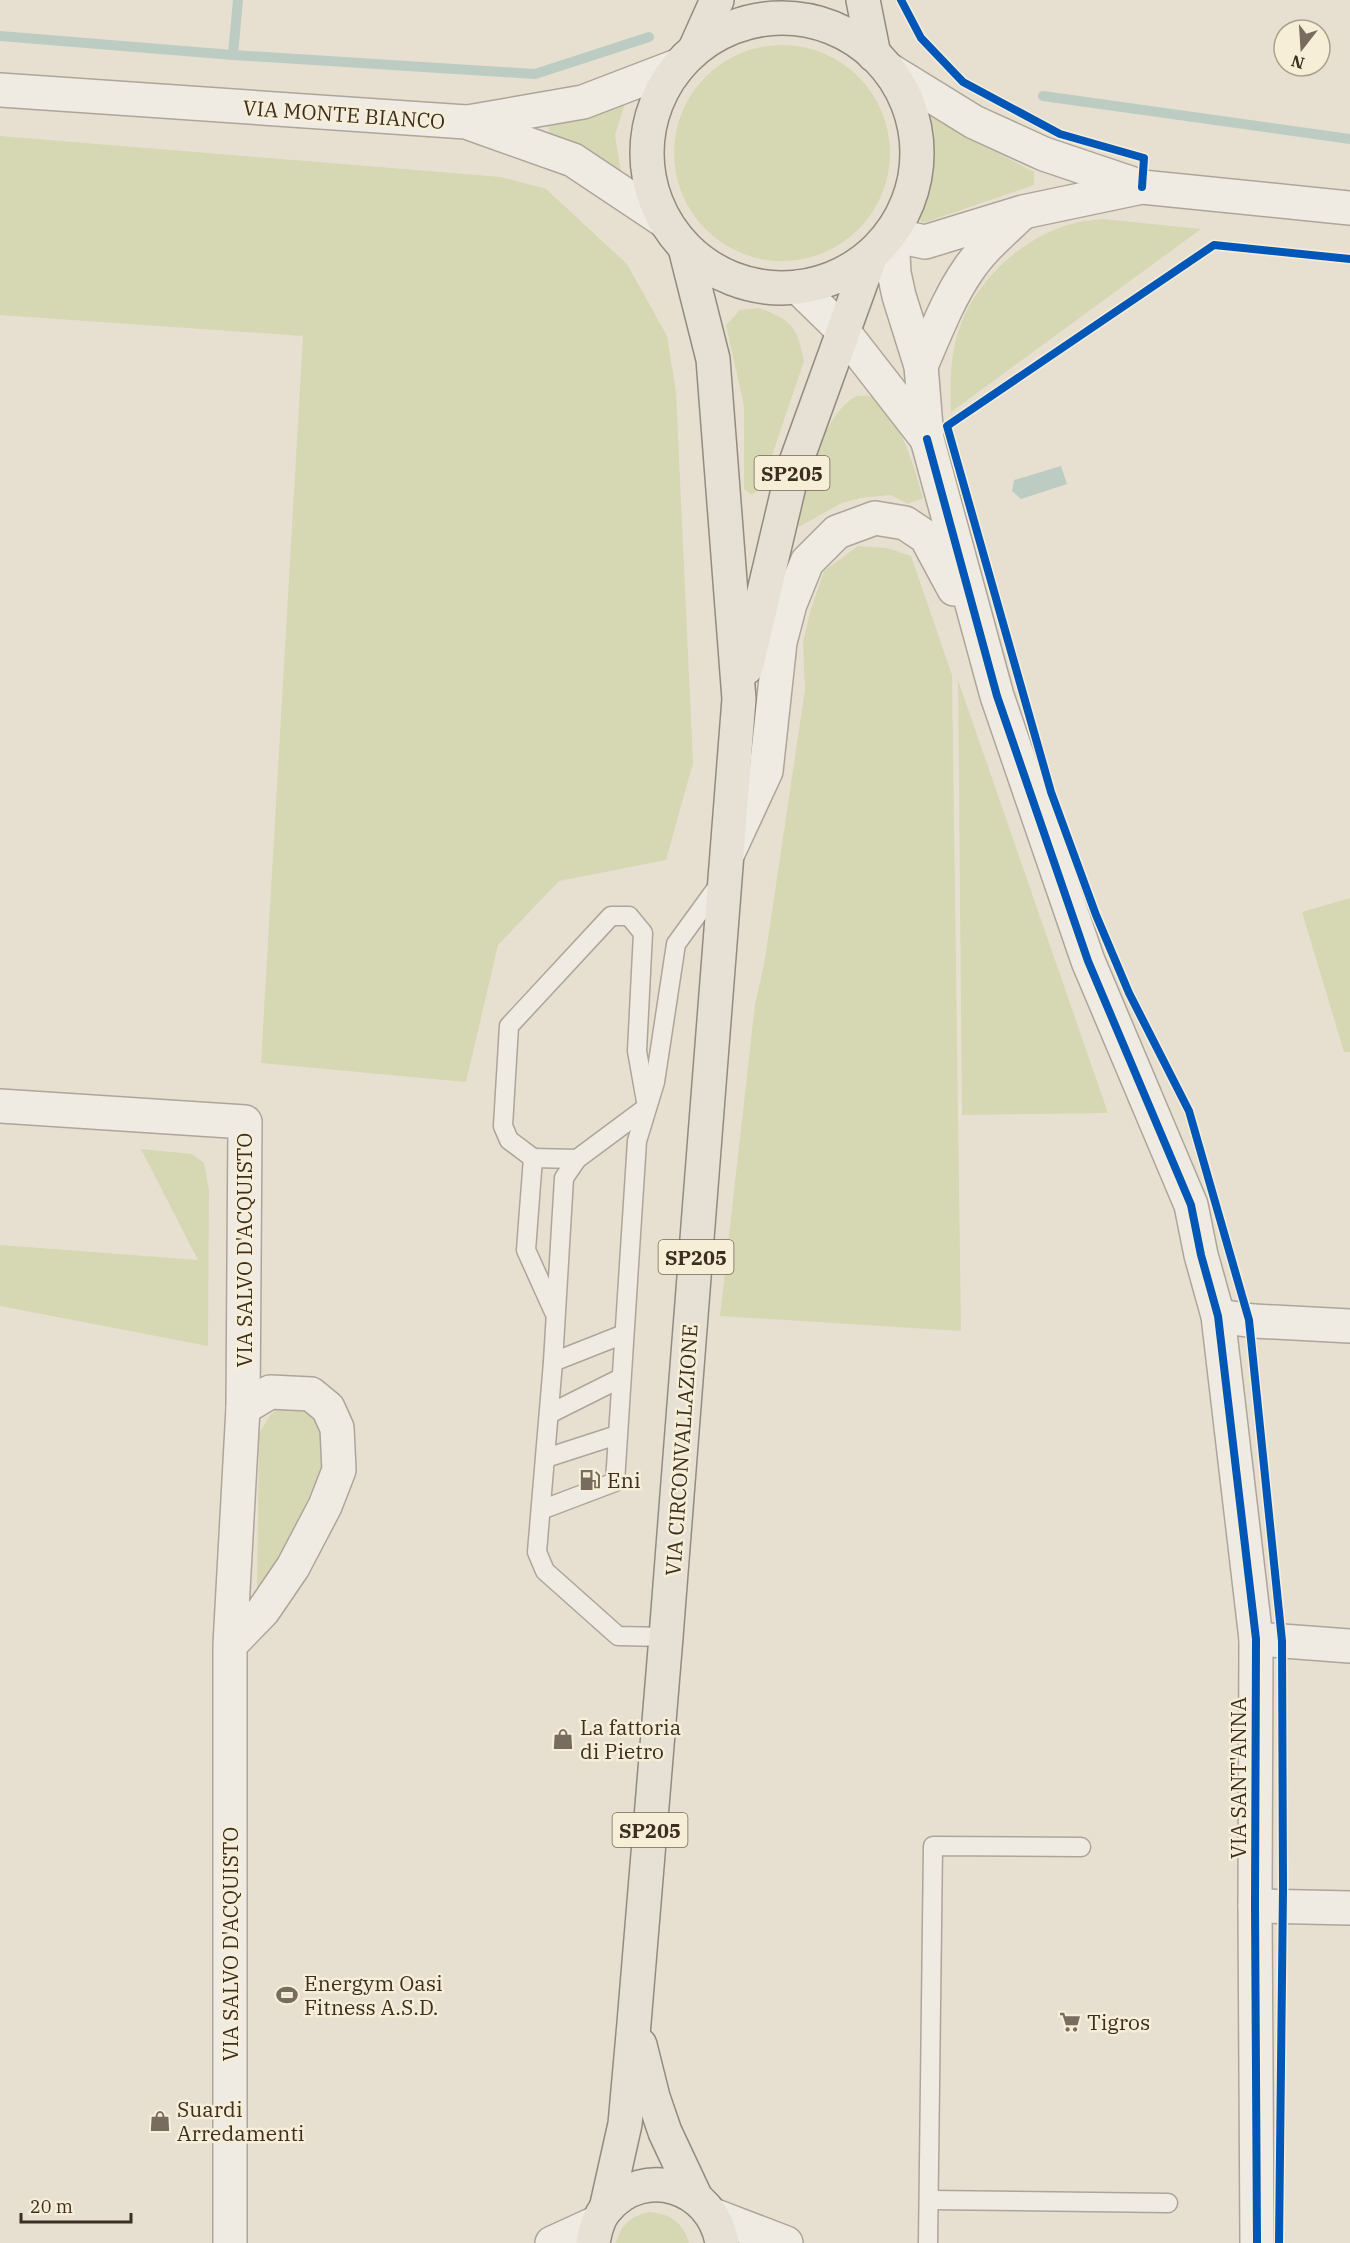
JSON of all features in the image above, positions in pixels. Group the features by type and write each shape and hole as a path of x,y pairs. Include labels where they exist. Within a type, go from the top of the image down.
{"main road":[{"name":"SP205","path":"717,0 686,57 656,101 646,141 649,182 663,220 685,248 709,268 737,281 767,288 798,287 837,277 881,245"},
{"name":"SP205","path":"739,699 792,473 843,331 881,245 912,190 917,148 909,106 881,62 863,0"},
{"name":"SP205","path":"686,57 722,31 753,21 785,18 818,23 848,35 881,62"},
{"name":"SP205","path":"685,248 713,359 739,699 727,865"},
{"name":"VIA CIRCONVALLAZIONE","path":"634,2023 727,865"},
{"name":"SP205","path":"634,2023 653,2097 665,2132 710,2218"},
{"name":"SP205","path":"599,2224 625,2124 634,2023"},
{"path":"599,2224 621,2196 639,2187 658,2184 678,2188 710,2218"}],"street":[{"path":"466,122 583,102 686,57"},
{"path":"881,62 974,123 1044,154 1142,187 1350,208"},
{"name":"VIA MONTE BIANCO","path":"0,90 466,122 573,160 663,220"},
{"path":"998,696 927,439 921,366 894,273 881,245 925,242 1023,212 1142,187"},
{"path":"921,366 948,306 968,270 985,249 1023,212"},
{"path":"798,287 843,331 927,439"},
{"path":"727,865 766,771 780,642 790,604 807,562 837,532 875,518 905,523 926,537 942,563 965,612 998,696"},
{"name":"VIA SANT'ANNA","path":"998,696 1088,962 1191,1205 1201,1255 1218,1316 1256,1639 1257,2243"},
{"name":"VIA SALVO D'ACQUISTO","path":"0,1106 245,1122 243,1408 230,1645 230,2243"},
{"path":"1218,1316 1254,1321 1350,1326"},
{"name":"VIA SALVO D'ACQUISTO","path":"230,1645 263,1611 293,1567 326,1506 339,1470 337,1428 328,1408 311,1394 270,1392 243,1408"},
{"path":"1256,1639 1350,1646"},
{"path":"1255,1906 1350,1908"},
{"path":"710,2218 786,2243"},
{"path":"552,2243 599,2224"}],"lane":[{"path":"541,1510 615,1482 637,1141 655,1082 676,944 727,865"},
{"path":"577,1159 533,1158 509,1140 503,1126 508,1026 611,916 629,916 643,933 637,1051 648,1107"},
{"path":"648,1107 577,1159 564,1178 554,1362 537,1552 545,1571 618,1636 666,1637"},
{"path":"533,1158 526,1250 556,1315"},
{"path":"554,1362 624,1334"},
{"path":"549,1414 621,1377"},
{"path":"546,1458 617,1435"},
{"path":"928,2243 933,1846 1081,1847"},
{"path":"929,2200 1168,2203"}],"green space":[{"path":"782,45 813,50 833,58 858,77 877,102 885,122 890,153 885,184 877,204 858,229 833,248 813,256 782,261 751,256 731,248 706,229 687,204 679,184 674,153 679,122 687,102 706,77 731,58 751,50"},
{"path":"626,100 615,135 622,178 552,139 547,123"},
{"path":"918,102 979,143 1034,172 1034,185 923,223 914,215 929,162 927,137"},
{"path":"0,136 501,177 546,189 627,264 667,336 676,392 693,763 666,860 559,881 498,945 466,1082 261,1063 303,336 0,315"},
{"path":"1103,219 1201,229 951,412 951,376 956,339 972,301 985,283 1015,253 1051,231 1083,221"},
{"path":"759,308 779,317 791,326 799,340 804,361 761,488 752,495 744,489 744,406 726,325 740,310"},
{"path":"857,396 875,398 891,416 905,443 923,498 908,504 891,495 860,498 842,503 793,530 824,436 844,405"},
{"path":"858,546 887,548 911,556 952,675 961,1331 720,1316 755,1004 764,965 805,690 803,641 824,571"},
{"path":"958,680 1108,1113 962,1115"},
{"path":"1350,898 1350,1052 1344,1052 1302,912"},
{"path":"141,1149 192,1154 204,1163 209,1191 208,1346 0,1306 0,1245 198,1260"},
{"path":"283,1405 304,1408 316,1421 323,1437 326,1456 275,1570 257,1588 259,1434 270,1415"},
{"path":"648,2212 662,2214 674,2220 683,2229 689,2243 616,2243 627,2223 636,2216"}],"shaded area":[{"path":"1061,466 1067,484 1021,499 1012,491 1014,480"}],"waterway":[{"path":"233,55 238,0"},
{"path":"0,36 233,55 535,74 649,37"},
{"path":"1043,96 1350,139"}],"cycle path":[{"path":"901,0 921,38 963,82 1060,134 1144,158 1142,187"},
{"path":"1279,2243 1283,1889 1282,1641 1249,1320 1189,1111 1129,993 1096,915 1051,792 947,426 1214,245 1350,259"},
{"path":"927,439 997,696 1088,961 1191,1205 1201,1255 1218,1316 1256,1639 1257,2243"}],"place":[{"name":"Eni","path":"590,1480"},
{"name":"La fattoria di Pietro","path":"563,1739"},
{"name":"Energym Oasi Fitness A.S.D.","path":"287,1995"},
{"name":"Tigros","path":"1070,2022"},
{"name":"Suardi Arredamenti","path":"160,2121"}]}
